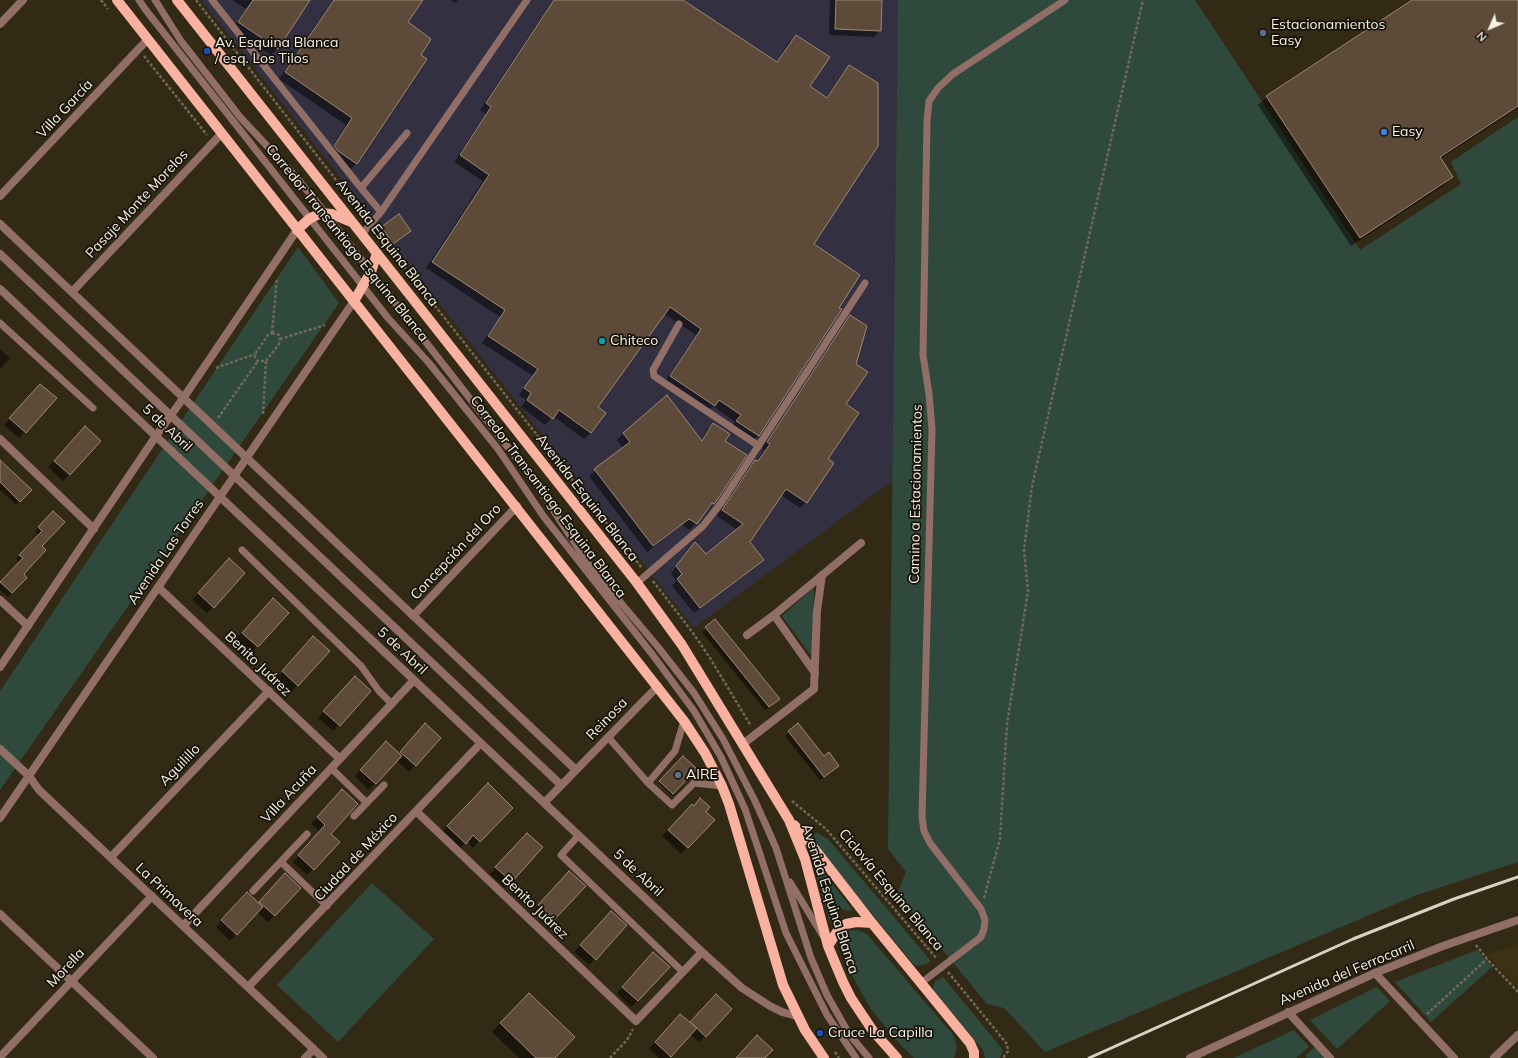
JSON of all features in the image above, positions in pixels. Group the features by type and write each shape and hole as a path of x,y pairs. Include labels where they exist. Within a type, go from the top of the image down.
{"main road":[{"path":"117,0 517,506 684,721 705,753 722,786 741,840 777,970 797,1016 824,1058"},
{"name":"Avenida Esquina Blanca","path":"177,0 637,584 682,645 744,744 789,820 807,865 834,964 851,998 874,1031 897,1058"},
{"path":"298,230 309,219 318,214 324,213 339,216 354,224"},
{"path":"354,301 371,272 377,253"},
{"path":"789,820 806,838 872,923 970,1043 974,1052 974,1058"},
{"path":"828,946 837,932 846,924 856,922 872,923"}],"street":[{"path":"0,24 23,0"},
{"name":"Villa García","path":"0,196 148,39"},
{"name":"Pasaje Monte Morelos","path":"72,292 222,133"},
{"path":"0,224 576,770"},
{"path":"0,667 156,436 298,230"},
{"path":"0,254 561,785"},
{"name":"5 de Abril","path":"0,289 702,952 747,991 782,1012 797,1016"},
{"name":"Avenida Las Torres","path":"0,818 354,301"},
{"path":"0,440 94,529"},
{"name":"Concepción del Oro","path":"414,616 517,506"},
{"path":"747,635 774,615 861,543"},
{"path":"744,744 814,689 816,673 817,611 822,575"},
{"name":"Benito Juárez","path":"158,587 340,759"},
{"path":"0,600 28,626"},
{"path":"774,615 816,673"},
{"name":"Villa Acuña","path":"183,926 414,680"},
{"name":"Reinosa","path":"544,803 658,686"},
{"name":"Aguilillo","path":"111,857 269,691"},
{"name":"Ciudad de México","path":"248,987 481,743"},
{"name":"La Primavera","path":"0,749 29,776 39,790 323,1058"},
{"name":"Benito Juárez","path":"416,812 636,1021"},
{"name":"Morella","path":"0,1057 152,896"},
{"path":"0,914 147,1056"},
{"name":"Avenida del Ferrocarril","path":"1190,1058 1288,1012 1375,974 1518,920"},
{"path":"636,1021 702,952"},
{"path":"1375,974 1454,1058"},
{"path":"1288,1012 1330,1058"},
{"path":"1494,1058 1518,1035"},
{"path":"305,1058 314,1049"}],"lane":[{"name":"Corredor Transantiago Esquina Blanca","path":"139,0 388,318 447,384 498,449 528,495 548,522 661,665 705,728 721,757 745,809 786,933 827,1015 856,1058"},
{"name":"Corredor Transantiago Esquina Blanca","path":"156,0 181,41 240,117 294,175 371,272 535,482 589,565 694,693 723,739 754,799 776,848 811,958 827,995 849,1034 869,1058"},
{"path":"212,0 381,212"},
{"path":"362,234 381,212 526,0"},
{"name":"Camino a Estacionamientos","path":"921,983 981,938 985,920 981,909 930,843 924,831 922,817 932,429 929,394 923,356 927,115 929,101 938,88 953,74 1065,0"},
{"path":"361,188 407,133"},
{"path":"637,584 703,526 721,503 865,283"},
{"path":"0,323 93,408"},
{"path":"679,324 653,370 654,376 758,446"},
{"path":"242,550 361,666 379,691 392,704"},
{"path":"648,782 675,751 684,721"},
{"path":"608,737 648,782 672,805 694,783 722,786"},
{"path":"331,768 367,802"},
{"path":"354,816 384,785"},
{"path":"253,891 307,834"},
{"path":"579,835 561,855 683,972"},
{"path":"281,862 327,906"},
{"path":"783,870 828,946"}],"path":[{"path":"196,0 587,498"},
{"path":"981,909 1000,839 1007,724 1028,591 1024,550 1032,486 1143,0"},
{"path":"272,333 278,272 276,261"},
{"path":"280,339 325,324 339,323"},
{"path":"272,333 279,336 280,339"},
{"path":"200,373 255,354 268,335 272,333"},
{"path":"263,434 266,361 279,344 280,339"},
{"path":"255,354 258,361"},
{"path":"258,361 266,361"},
{"path":"213,425 258,361"},
{"name":"Ciclovía Esquina Blanca","path":"787,796 799,808 826,829 1007,1044 1008,1051 1003,1058"},
{"path":"1470,937 1487,959 1518,992"},
{"path":"1420,1021 1487,959"},
{"path":"610,1058 627,1040 636,1021"}],"shaded area":[{"path":"201,0 898,0 893,480 694,628"},
{"path":"1518,944 1518,987 1487,955"}],"green space":[{"path":"898,0 1195,0 1360,250 1461,184 1451,162 1518,117 1518,862 1417,895 1045,1052 1004,1008 987,1004 897,894 906,872 888,849"},
{"path":"298,247 339,303 0,790 0,691"},
{"path":"814,587 812,657 782,616"},
{"path":"816,832 828,839 931,961 927,964 915,966 811,840"},
{"path":"819,866 853,911 841,909 834,914 830,922 814,868"},
{"path":"372,883 434,939 338,1042 277,985"},
{"path":"858,930 867,934 954,1036 957,1048 954,1058 914,1058 899,1043 871,1009 851,973 842,947 842,935 849,931"},
{"path":"1477,950 1492,967 1431,1022 1395,982"},
{"path":"943,977 1003,1050 1000,1058 985,1058 983,1050 933,990 935,981"},
{"path":"1377,987 1390,1001 1337,1049 1310,1020"},
{"path":"1294,1030 1309,1047 1296,1058 1234,1058"},
{"path":"1316,1046 1327,1058 1307,1058 1305,1056"}],"building":[{"path":"253,0 310,0 278,49 238,22"},
{"path":"334,0 423,0 408,22 431,39 421,55 427,59 357,164 338,151 334,146 352,118 285,72"},
{"path":"554,0 683,0 777,62 796,35 830,57 810,86 827,98 849,65 878,83 878,146 814,244 860,275 839,308 842,309 759,436 736,421 741,415 719,400 715,406 670,376 701,329 670,307 598,407 606,413 591,433 559,410 553,419 527,400 531,393 524,388 538,369 488,336 505,310 432,262 489,175 460,155 491,107 486,103"},
{"path":"836,0 882,0 881,31 835,29"},
{"name":"Easy","path":"1412,0 1518,0 1518,106 1440,157 1453,177 1360,238 1266,96"},
{"path":"399,214 411,231 393,244 381,227"},
{"path":"850,315 867,326 856,364 868,372 846,404 859,413 828,459 834,463 807,503 786,489 750,542 764,560 700,608 677,579 682,574 676,566 695,542 706,554 743,524 722,510 755,460 758,461 770,444 767,442"},
{"path":"40,384 57,398 26,433 9,418"},
{"path":"667,395 702,441 713,423 730,434 725,441 747,455 717,500 714,504 712,503 697,524 689,519 653,546 594,469 630,442 623,433"},
{"path":"85,426 101,441 70,475 54,461"},
{"path":"0,460 32,490 20,502 0,482"},
{"path":"53,511 65,522 42,546 46,550 24,574 27,578 12,593 0,582 23,558 19,555 42,531 38,527"},
{"path":"229,558 245,573 214,608 198,593"},
{"path":"273,598 289,613 258,647 242,633"},
{"path":"715,619 780,699 769,707 705,627"},
{"path":"313,636 330,651 298,686 282,671"},
{"path":"355,676 371,691 340,726 323,711"},
{"path":"425,723 441,738 416,766 400,752"},
{"path":"798,723 824,756 829,752 839,766 824,777 788,731"},
{"path":"386,741 402,756 376,784 360,770"},
{"name":"AIRE","path":"683,756 697,769 673,794 659,781"},
{"path":"488,783 513,808 480,842 473,835 466,844 447,826"},
{"path":"342,789 358,804 331,834 340,842 314,870 298,855 325,825 317,817"},
{"path":"700,798 710,807 706,812 715,820 688,848 668,830 692,804 694,806"},
{"path":"527,833 543,847 512,882 495,867"},
{"path":"569,871 586,886 554,920 538,905"},
{"path":"285,873 301,888 275,916 259,902"},
{"path":"247,892 263,907 237,935 221,920"},
{"path":"611,911 627,925 596,960 580,945"},
{"path":"653,952 670,967 638,1001 622,987"},
{"path":"529,993 575,1037 555,1058 536,1058 500,1023"},
{"path":"716,994 732,1009 706,1037 690,1022"},
{"path":"680,1014 697,1028 671,1057 655,1042"},
{"path":"757,1035 773,1050 765,1058 736,1058"}],"railway":[{"path":"1089,1058 1353,939 1454,899 1518,877"}],"place":[{"name":"Estacionamientos Easy","path":"1263,33"},
{"name":"Av. Esquina Blanca / esq. Los Tilos","path":"207,51"},
{"name":"Easy","path":"1384,132"},
{"name":"Chiteco","path":"602,341"},
{"name":"AIRE","path":"678,775"},
{"name":"Cruce La Capilla","path":"820,1033"}]}
